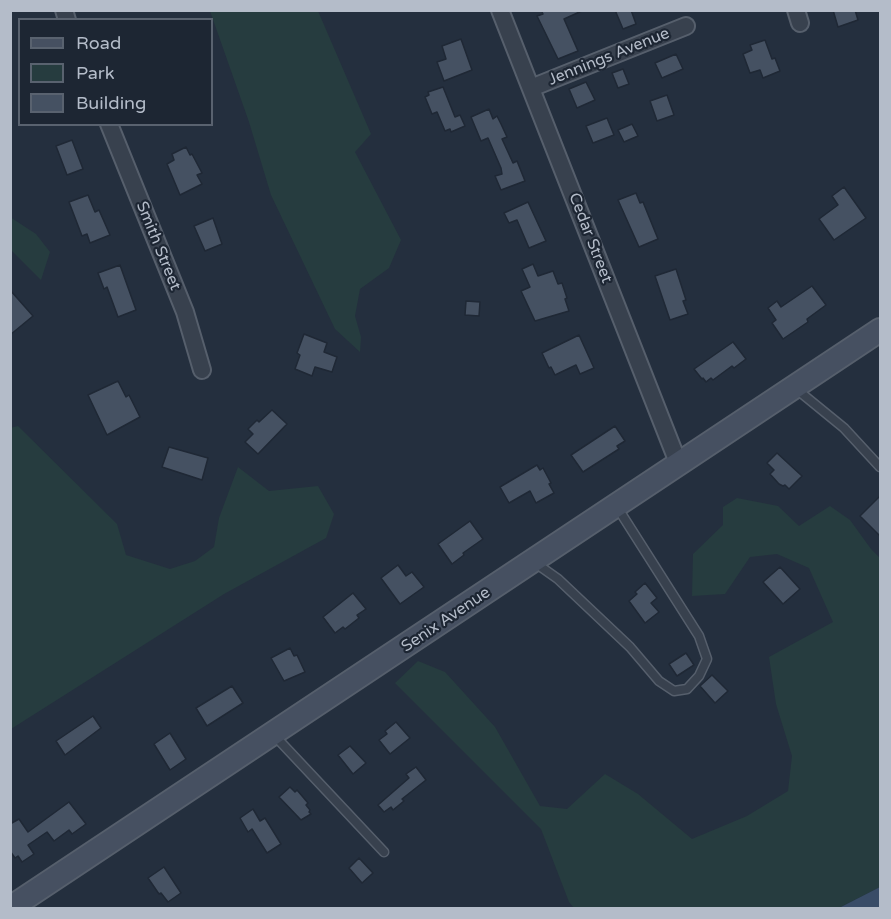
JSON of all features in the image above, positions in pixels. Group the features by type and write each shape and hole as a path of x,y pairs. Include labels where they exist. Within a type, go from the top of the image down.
{"street":[{"name":"Cedar Street","path":"500,10 679,465"},
{"name":"Jennings Avenue","path":"531,88 686,26"},
{"name":"Smith Street","path":"110,126 184,312 202,370"},
{"name":"Senix Avenue","path":"10,908 617,507 880,330"}],"lane":[{"path":"795,388 844,428 880,468"},
{"path":"534,562 558,579 630,647 659,681 674,691 687,689 699,676 707,659 699,636 617,507"},
{"path":"273,735 384,852"}],"green space":[{"path":"210,11 318,11 371,134 355,152 401,240 389,268 360,289 355,316 361,337 360,352 335,329 271,195 249,122"},
{"path":"10,217 36,234 50,252 41,280 11,250"},
{"path":"18,426 117,524 126,555 170,569 195,561 214,547 219,518 238,467 269,491 318,486 334,514 326,538 224,594 11,729 10,428"},
{"path":"737,498 778,506 799,526 830,506 850,520 880,558 880,887 839,908 574,908 569,902 541,829 395,683 418,661 445,672 495,727 540,806 567,809 605,774 638,794 692,839 747,816 788,791 792,756 776,704 769,657 833,622 809,568 777,554 750,557 725,594 692,596 693,554 723,525 723,507"}],"water":[{"path":"880,887 880,908 839,908"}],"building":[{"path":"541,10 584,10 564,19 578,51 558,59 537,16 543,14"},
{"path":"615,10 631,10 636,24 623,29"},
{"path":"833,10 855,10 858,20 838,27"},
{"path":"461,39 472,70 444,81 437,62 446,59 442,46"},
{"path":"765,40 772,59 775,58 780,71 763,78 760,70 750,73 743,54 752,50 750,45"},
{"path":"676,54 683,69 662,78 655,63"},
{"path":"623,69 629,84 618,88 612,73"},
{"path":"586,82 595,100 577,108 569,89"},
{"path":"443,87 455,117 460,115 465,126 451,132 450,129 445,131 437,112 432,114 425,97 429,95 428,92"},
{"path":"667,95 674,115 657,121 650,101"},
{"path":"489,109 493,119 497,116 501,124 507,137 502,139 513,163 517,161 525,181 501,190 495,176 502,174 501,168 488,138 481,141 471,117"},
{"path":"607,118 614,135 593,143 586,126"},
{"path":"632,124 638,136 624,142 618,130"},
{"path":"72,140 83,169 67,175 56,146"},
{"path":"186,147 202,173 197,175 202,184 180,195 167,164 174,160 172,154"},
{"path":"844,187 866,218 834,240 819,219 838,205 832,196"},
{"path":"636,193 640,203 643,202 658,239 639,247 618,200"},
{"path":"88,195 95,212 99,210 110,235 90,243 87,234 82,236 69,202"},
{"path":"528,202 546,241 529,248 517,220 509,223 504,213"},
{"path":"213,218 222,244 205,251 194,226"},
{"path":"533,264 538,276 553,271 558,284 562,283 569,311 535,321 521,291 530,287 522,269"},
{"path":"120,265 136,310 118,317 107,287 104,289 98,273"},
{"path":"676,269 688,314 670,320 655,276"},
{"path":"812,286 826,305 807,319 808,322 783,339 772,323 776,320 768,308 777,301 781,307"},
{"path":"10,290 33,316 10,335"},
{"path":"466,301 480,302 479,316 465,315"},
{"path":"304,334 327,343 324,352 337,357 332,372 315,367 312,376 295,369 300,355 297,353"},
{"path":"579,335 594,368 580,374 576,365 555,375 542,353"},
{"path":"733,342 746,359 713,380 711,378 706,382 702,379 694,369"},
{"path":"118,381 126,397 129,395 140,417 107,435 88,395"},
{"path":"272,410 287,424 258,454 245,442 253,434 248,429"},
{"path":"615,426 625,441 617,446 619,449 583,472 571,455"},
{"path":"169,447 208,458 202,480 162,467"},
{"path":"777,453 802,476 789,489 779,484 770,474 774,470 767,463"},
{"path":"537,465 540,470 543,468 554,493 536,503 530,491 509,503 500,487"},
{"path":"880,496 880,536 860,516"},
{"path":"470,521 483,539 452,564 438,544"},
{"path":"398,565 406,576 412,572 424,587 400,604 381,578"},
{"path":"780,567 800,589 783,604 763,582"},
{"path":"645,583 657,598 651,603 659,612 645,623 629,601"},
{"path":"353,593 366,609 357,615 359,618 345,629 343,627 335,633 323,617"},
{"path":"290,648 294,656 297,655 305,672 284,681 271,658"},
{"path":"686,653 694,665 677,676 669,664"},
{"path":"712,675 728,691 715,703 700,686"},
{"path":"232,686 243,703 207,726 196,708"},
{"path":"93,716 101,728 65,755 56,741"},
{"path":"396,722 410,738 390,754 379,740 387,734 385,731"},
{"path":"170,733 186,759 170,770 154,744"},
{"path":"350,746 366,763 353,774 338,755"},
{"path":"416,767 426,780 402,799 404,801 393,810 391,807 384,812 378,805 409,778 406,774"},
{"path":"290,787 295,792 297,790 308,803 306,805 311,814 301,820 279,797"},
{"path":"69,802 86,824 72,834 69,830 54,841 47,832 28,845 34,854 22,862 18,856 15,858 10,851 10,824 19,819 28,832"},
{"path":"253,809 260,821 265,818 281,844 267,853 252,829 248,832 240,818"},
{"path":"359,858 373,873 362,883 349,868"},
{"path":"164,867 181,893 168,902 148,878"}]}
